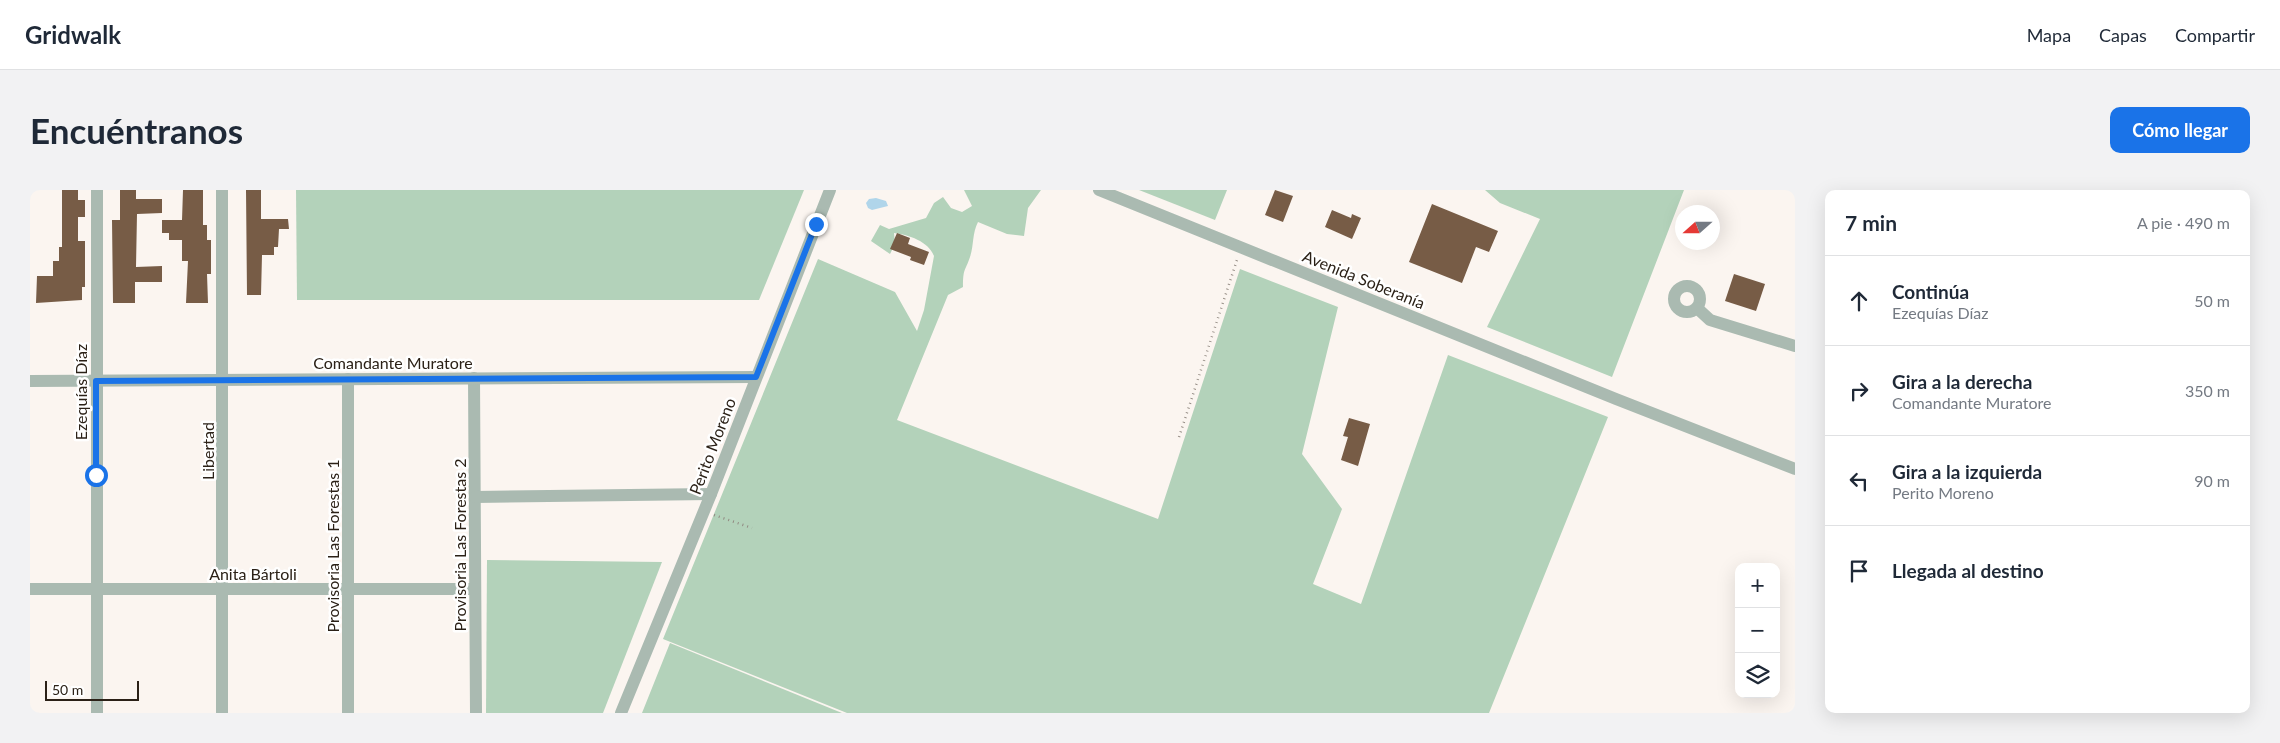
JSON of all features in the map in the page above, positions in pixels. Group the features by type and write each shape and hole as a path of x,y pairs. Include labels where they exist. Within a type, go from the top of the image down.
{"street":[{"name":"Ezequías Díaz","path":"96,713 97,190"},
{"name":"Libertad","path":"222,190 222,713"},
{"name":"Perito Moreno","path":"621,713 711,494 830,190"},
{"name":"Avenida Soberanía","path":"1099,190 1616,399 1795,469"},
{"path":"1697,308 1710,320 1795,346"},
{"name":"Comandante Muratore","path":"30,380 756,377"},
{"name":"Provisoria Las Forestas 2","path":"474,378 476,713"},
{"name":"Provisoria Las Forestas 1","path":"348,379 348,713"},
{"path":"475,497 711,494"},
{"name":"Anita Bártoli","path":"30,589 475,589"}],"path":[{"path":"1179,437 1241,246"},
{"path":"704,511 752,528"}],"green space":[{"path":"296,190 804,190 759,300 297,300"},
{"path":"964,190 1041,190 1028,208 1024,236 1007,234 978,222 964,273 963,287 948,295 897,420 1158,519 1240,269 1338,307 1302,454 1342,509 1313,584 1361,604 1448,355 1608,417 1489,713 847,713 663,639 818,259 895,292 917,331 924,310 934,256 923,243 906,235 894,233 895,244 890,254 871,241 880,225 889,229 926,218 934,203 943,197 951,208 962,212 972,206"},
{"path":"1139,190 1227,190 1215,220"},
{"path":"1485,190 1684,190 1678,205 1675,205 1675,213 1612,377 1487,327 1540,219 1500,203"},
{"path":"487,560 662,562 603,713 486,713"},
{"path":"670,643 842,713 642,713"}],"water":[{"path":"876,198 886,201 888,206 872,210 868,208 866,203 869,199"}],"building":[{"path":"62,190 78,190 78,200 85,200 85,217 78,217 78,241 85,241 85,287 82,287 82,300 36,303 37,276 53,276 53,261 59,261 59,247 62,247"},
{"path":"120,190 136,190 136,199 162,199 162,213 137,214 136,267 162,266 162,282 135,282 135,303 113,303 112,220 120,220"},
{"path":"183,190 203,190 203,225 207,225 207,240 211,240 211,274 207,274 208,303 186,303 188,261 182,261 182,240 169,240 169,233 162,233 162,220 182,220"},
{"path":"246,190 261,190 261,219 288,219 289,229 279,229 278,247 274,247 274,255 262,255 261,295 247,295"},
{"path":"1275,190 1293,196 1283,222 1265,215"},
{"path":"1432,204 1498,231 1489,252 1476,247 1462,283 1409,262"},
{"path":"1332,210 1351,218 1352,214 1361,218 1352,239 1325,227"},
{"path":"897,233 910,238 908,244 929,252 924,265 910,260 911,257 890,249"},
{"path":"1734,274 1765,284 1756,311 1725,301"},
{"path":"1349,418 1370,424 1358,466 1341,460 1348,437 1343,436"}],"route":[{"path":"96,475 96,381 756,377 816,224"}]}
